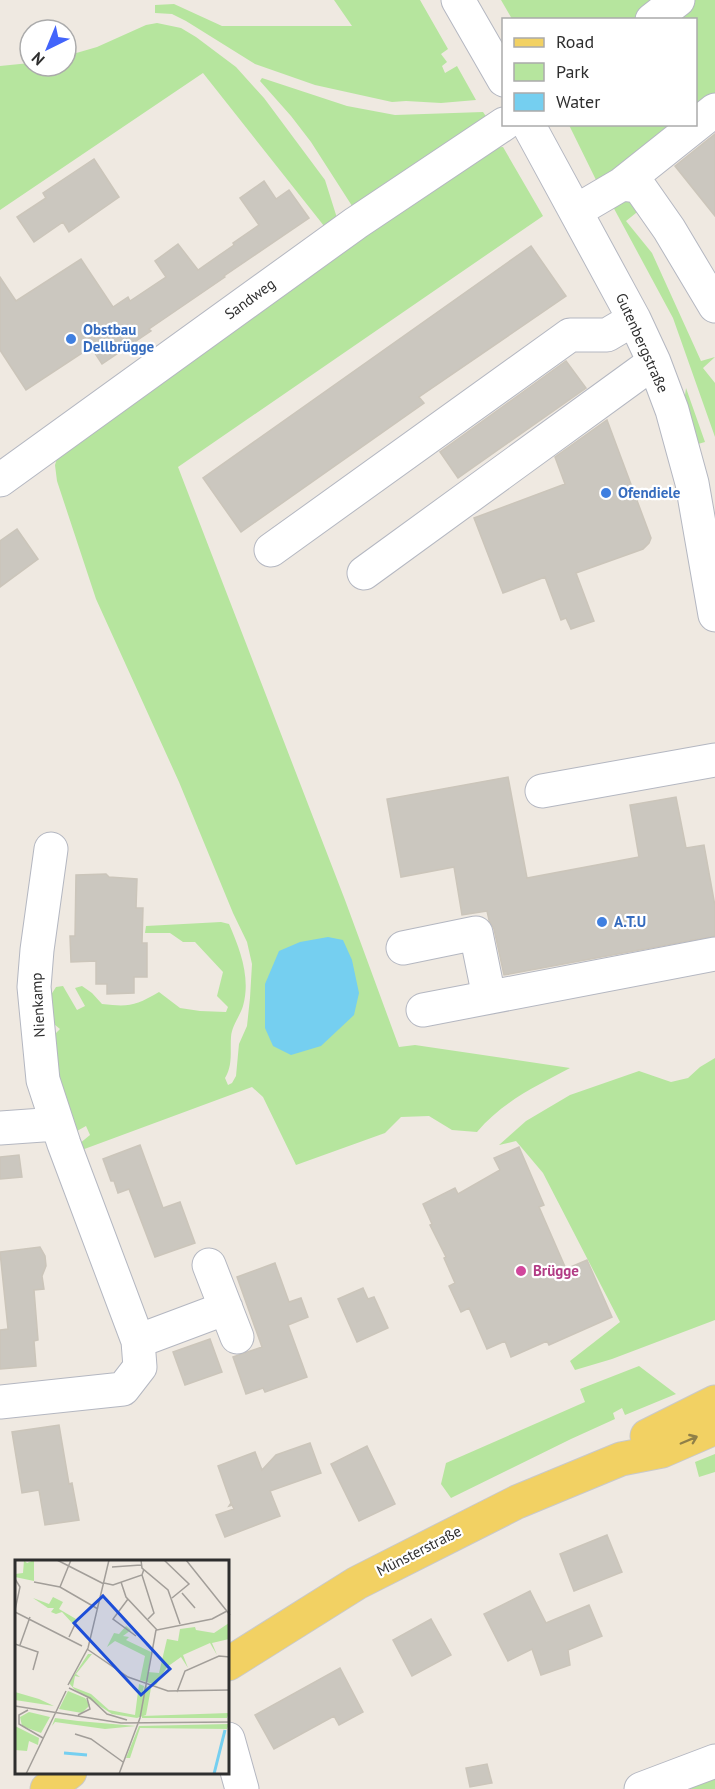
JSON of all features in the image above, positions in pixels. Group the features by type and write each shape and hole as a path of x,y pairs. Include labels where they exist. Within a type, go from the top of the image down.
{"main road":[{"name":"Münsterstraße","path":"621,1459 648,1435 715,1402"},
{"name":"Münsterstraße","path":"230,1663 357,1583 517,1502 621,1459 662,1451 715,1428"},
{"path":"47,1789 69,1774"}],"street":[{"path":"458,0 502,77"},
{"path":"655,18 678,0"},
{"path":"697,124 715,110"},
{"name":"Sandweg","path":"0,480 356,223 502,125"},
{"name":"Gutenbergstraße","path":"529,126 634,319 704,480 715,615"},
{"path":"576,211 622,184 695,126"},
{"path":"622,184 641,189 657,210 715,306"},
{"path":"271,550 570,335 607,335 634,319"},
{"path":"364,573 654,362"},
{"path":"542,790 715,760"},
{"name":"Nienkamp","path":"0,1402 123,1389 140,1367 138,1341 57,1124 43,1080 34,987 51,849"},
{"path":"403,948 476,933 489,997"},
{"path":"423,1010 715,954"},
{"path":"0,1128 57,1124"},
{"path":"138,1341 232,1322 209,1265"},
{"path":"230,1746 242,1789"},
{"path":"641,1789 715,1761"}],"green space":[{"path":"334,0 420,0 448,49 441,54 447,62 442,66 445,73 457,66 476,100 441,103 392,102 315,85 255,64 172,14 155,13 155,5 174,4 222,26 352,26"},
{"path":"501,0 666,0 644,18 511,18"},
{"path":"694,0 715,0 715,96 697,110 697,18 672,18"},
{"path":"157,23 181,28 196,37 236,67 264,98 325,180 337,218 328,231 203,73 0,210 0,66 18,64 18,78 78,78 78,53 97,47 146,25"},
{"path":"262,78 347,106 395,115 483,112 490,122 354,209 311,142 260,81"},
{"path":"569,126 677,126 598,184"},
{"path":"503,147 543,216 178,467 345,900 399,1047 415,1045 570,1068 508,1103 477,1132 452,1130 429,1116 401,1117 385,1133 296,1165 263,1097 252,1087 79,1151 79,1144 90,1135 86,1126 77,1131 72,1129 48,1030 55,1034 60,1029 49,1020 49,998 56,987 63,986 77,1010 85,1006 75,988 82,986 102,1004 132,1004 159,992 180,1008 226,1012 228,1007 217,996 223,972 195,942 183,942 170,933 145,933 146,926 221,922 229,924 240,954 246,985 243,1006 231,1037 230,1063 225,1078 228,1085 236,1076 239,1044 247,1026 252,964 247,942 179,782 96,599 57,481 55,465 58,455 488,148"},
{"path":"630,200 641,209 626,221 652,253 701,361 715,357 703,368 715,383 715,437 673,318 611,203"},
{"path":"686,388 705,442 698,444 684,403"},
{"path":"715,1058 715,1320 612,1359 575,1370 570,1361 620,1322 543,1173 516,1141 499,1145 526,1121 570,1095 639,1071 671,1082 688,1078"},
{"path":"639,1366 676,1394 625,1415 622,1408 613,1413 615,1419 451,1498 441,1484 446,1463 585,1402 580,1389"},
{"path":"715,1454 715,1472 699,1477 695,1462"},
{"path":"715,1771 715,1789 668,1789"}],"water":[{"path":"328,937 343,940 352,960 359,993 354,1015 321,1046 291,1055 273,1046 265,1028 265,984 279,951 300,942"}],"building":[{"path":"715,134 715,216 675,166"},
{"path":"94,159 119,197 69,232 63,222 34,242 17,217 46,198 43,193"},
{"path":"264,181 276,199 289,190 309,218 102,364 91,347 26,390 0,350 0,277 16,301 81,259 113,307 128,297 130,301 166,277 155,261 178,244 198,270 259,225 240,198"},
{"path":"531,246 566,296 419,397 424,403 241,532 203,478"},
{"path":"566,361 586,388 458,478 440,452"},
{"path":"607,420 651,538 643,549 576,573 594,621 571,629 566,618 561,620 545,577 503,593 474,518 565,484 555,457"},
{"path":"17,529 38,559 0,587 0,541"},
{"path":"508,777 527,878 639,857 630,805 676,797 686,848 704,845 715,906 715,936 504,975 494,929 487,911 462,915 454,867 401,877 387,799"},
{"path":"106,874 109,877 137,879 136,908 143,908 142,943 147,943 147,977 134,977 134,993 107,994 107,984 96,984 96,961 71,962 70,936 75,936 76,875"},
{"path":"140,1145 163,1208 180,1202 195,1243 155,1257 129,1189 118,1193 103,1159"},
{"name":"Brügge","path":"519,1147 544,1205 539,1207 566,1269 587,1260 612,1317 549,1345 547,1341 511,1357 505,1341 487,1349 469,1308 461,1312 449,1286 455,1283 444,1258 446,1257 430,1225 432,1224 423,1204 455,1188 458,1194 500,1170 494,1158"},
{"path":"19,1155 22,1177 0,1179 0,1157"},
{"path":"40,1247 45,1256 46,1266 42,1276 44,1289 34,1290 38,1340 34,1341 36,1366 0,1369 0,1330 8,1329 0,1252"},
{"path":"275,1263 289,1302 301,1298 308,1317 288,1325 307,1377 265,1392 263,1388 246,1394 233,1357 262,1347 237,1277"},
{"path":"363,1288 368,1299 374,1297 388,1328 357,1342 338,1299"},
{"path":"210,1339 222,1372 185,1385 173,1352"},
{"path":"59,1425 69,1484 72,1483 79,1520 45,1525 39,1490 22,1493 12,1432"},
{"path":"310,1443 321,1473 270,1491 280,1516 225,1537 216,1515 234,1509 232,1505 229,1506 231,1503 218,1466 255,1452 262,1470 276,1455"},
{"path":"367,1446 395,1504 359,1521 331,1464"},
{"path":"607,1535 622,1572 574,1591 560,1554"},
{"path":"530,1591 546,1623 589,1605 602,1636 568,1650 570,1665 541,1675 532,1649 508,1661 484,1614"},
{"path":"431,1619 451,1655 412,1676 393,1640"},
{"path":"340,1668 363,1712 339,1725 334,1716 274,1749 255,1715"},
{"path":"487,1764 492,1783 470,1787 466,1768"}],"place":[{"name":"Obstbau Dellbrügge","path":"71,339"},
{"name":"Ofendiele","path":"606,493"},
{"name":"A.T.U","path":"602,922"},
{"name":"Brügge","path":"521,1271"}]}
